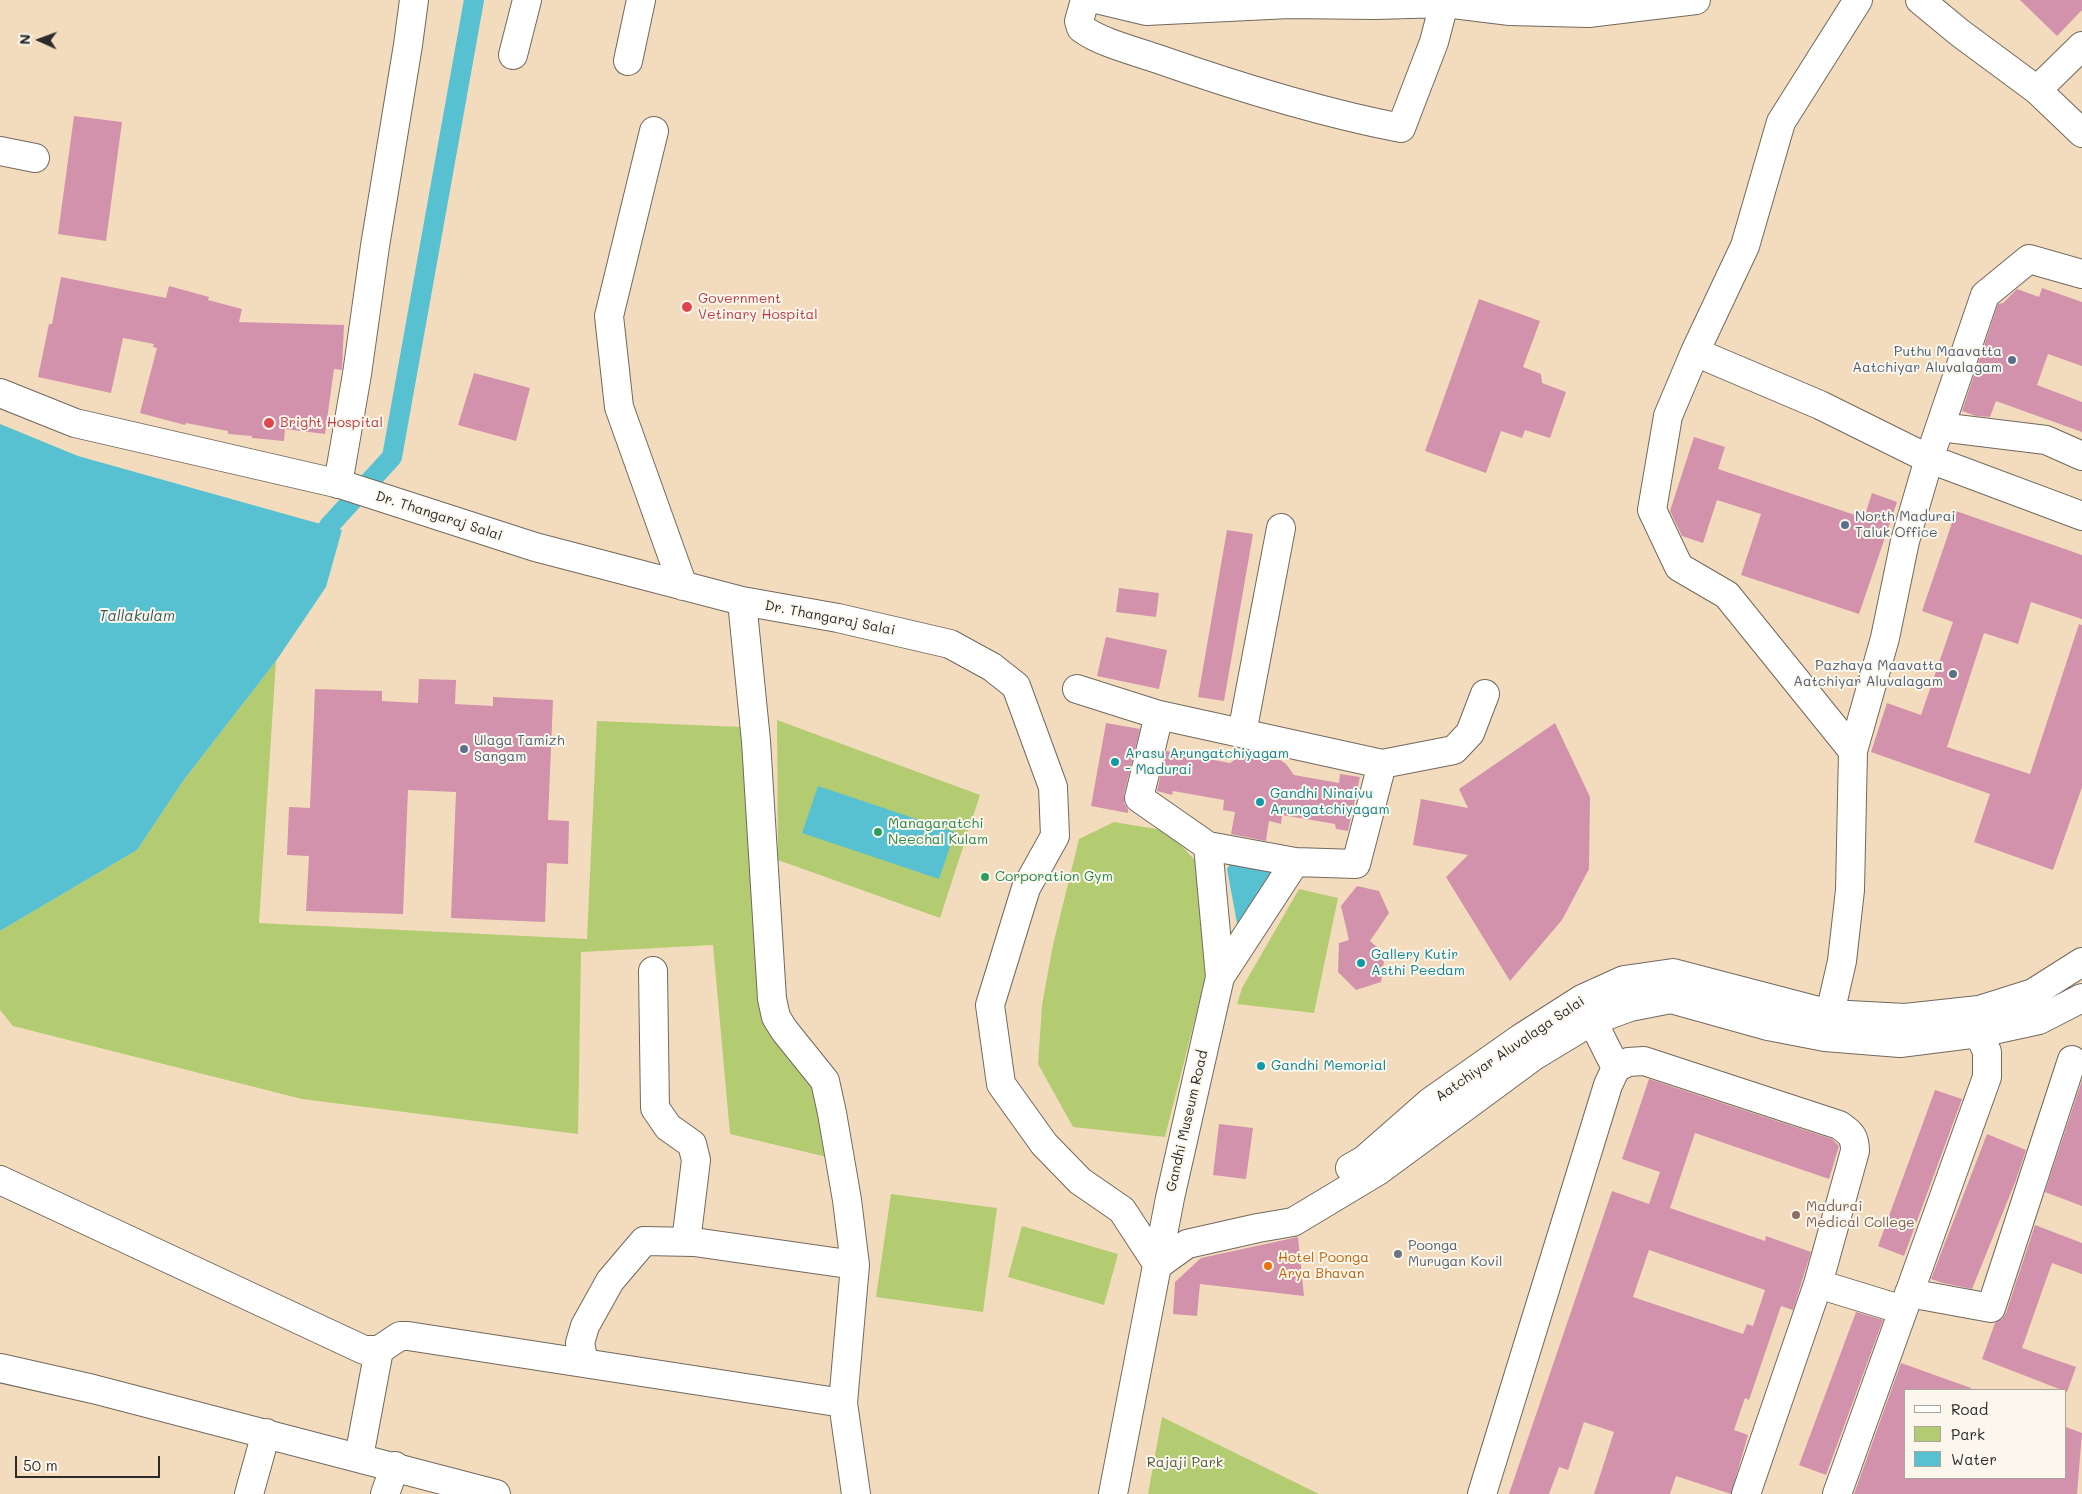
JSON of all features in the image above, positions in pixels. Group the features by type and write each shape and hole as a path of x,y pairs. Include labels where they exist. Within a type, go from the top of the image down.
{"street":[{"path":"339,484 414,0"},
{"path":"513,55 527,0"},
{"path":"628,62 641,0"},
{"path":"1085,0 1079,21 1081,28 1119,45 1208,77 1358,120 1401,128 1434,42 1445,1"},
{"path":"1100,0 1146,11 1290,4 1375,6 1445,1 1510,12 1588,13 1696,0"},
{"path":"1853,752 1726,595 1679,567 1652,510 1668,416 1695,352 1745,246 1781,122 1858,0"},
{"path":"1920,0 1960,33 2037,90 2082,133"},
{"path":"2037,90 2082,46"},
{"path":"654,132 609,316 619,407 683,586"},
{"path":"0,151 35,158"},
{"path":"1827,1026 1842,961 1850,890 1853,752 1885,638 1905,541 1929,459 1985,295 2028,259 2082,274"},
{"path":"1695,352 1820,404 1929,459 2082,516"},
{"name":"Dr. Thangaraj Salai","path":"0,393 75,423 339,484 535,547 742,601 838,618 950,644 992,667 1016,686 1053,787 1055,836 1026,888 990,1005 1001,1084 1044,1144 1080,1181 1122,1210 1158,1265"},
{"path":"1940,427 2046,440 2082,456"},
{"path":"1242,733 1281,528"},
{"path":"742,601 756,741 772,999 776,1017 784,1030 825,1081 847,1200 855,1265 843,1403 856,1494"},
{"path":"1076,689 1159,715 1382,764 1454,750 1470,733 1485,694"},
{"path":"1159,715 1139,798 1208,846 1295,862 1356,864 1382,764"},
{"name":"Gandhi Museum Road","path":"1113,1494 1170,1198 1220,977 1208,846"},
{"name":"Gandhi Museum Road","path":"1220,977 1295,862"},
{"name":"Aatchiyar Aluvalaga Salai","path":"1827,1026 1979,1010 2033,993 2082,962"},
{"path":"653,971 655,1108 668,1127 692,1144 696,1160 686,1242"},
{"name":"Aatchiyar Aluvalaga Salai","path":"1158,1265 1187,1244 1258,1228 1294,1201 1364,1160 1430,1102 1521,1038 1587,1010 1624,980 1673,973 1827,1026 1900,1042 1979,1033 2039,1020 2082,998"},
{"path":"1587,1010 1616,1068"},
{"path":"1836,1494 1987,1077 1987,1052 1979,1033"},
{"path":"1818,1284 1906,1301 1991,1308 2072,1060"},
{"path":"1482,1494 1608,1085 1616,1068 1628,1062 1644,1062 1839,1125 1851,1133 1855,1141 1855,1151 1818,1284 1746,1494"},
{"path":"0,1180 364,1350 378,1350 400,1336 408,1336 843,1403"},
{"path":"584,1363 580,1343 585,1326 610,1281 644,1241 686,1242 855,1265"},
{"path":"359,1457 378,1350"},
{"path":"0,1368 93,1389 395,1466 443,1487 496,1494"},
{"path":"249,1494 266,1433"},
{"path":"385,1494 395,1466"}],"green space":[{"path":"276,661 259,923 587,939 597,721 742,727 765,1020 811,1083 827,1157 730,1134 713,945 581,952 578,1134 302,1099 13,1026 0,1010 0,931 137,850 183,781"},
{"path":"777,720 980,795 940,918 778,860"},
{"path":"1114,822 1168,831 1202,868 1205,979 1165,1137 1073,1127 1038,1064 1042,1005 1053,945 1079,839"},
{"path":"1299,889 1338,898 1314,1013 1237,1004 1242,988"},
{"path":"891,1194 997,1208 983,1312 876,1297"},
{"path":"1022,1226 1118,1254 1104,1305 1008,1277"},
{"name":"Rajaji Park","path":"1162,1417 1319,1494 1148,1494"}],"water":[{"name":"Tallakulam","path":"0,424 78,456 342,530 326,587 276,661 183,781 137,850 0,931"},
{"name":"Managaratchi Neechal Kulam","path":"818,786 955,832 939,879 802,833"},
{"path":"1232,861 1267,866 1273,876 1239,934 1227,869"}],"building":[{"path":"2020,0 2082,0 2082,10 2057,36"},
{"path":"74,116 122,122 106,241 58,234"},
{"path":"61,277 166,298 169,286 209,297 208,300 242,309 239,322 344,325 342,370 334,369 325,434 285,429 284,441 252,438 252,436 228,434 228,431 186,423 185,425 140,413 157,348 153,347 154,344 123,338 111,393 38,377 49,324 52,324"},
{"name":"Puthu Maavatta Aatchiyar Aluvalagam","path":"2042,288 2082,302 2082,366 2048,354 2037,385 2082,402 2082,432 1996,401 1990,417 1976,416 1962,411 1998,304 2003,303 2017,289 2039,297"},
{"path":"1479,299 1540,321 1523,367 1541,374 1542,383 1566,392 1550,438 1525,430 1522,438 1501,431 1486,473 1425,451"},
{"path":"474,373 530,388 516,441 458,425"},
{"name":"North Madurai Taluk Office","path":"1694,437 1725,447 1718,469 1864,518 1872,493 1897,502 1859,614 1741,575 1761,514 1717,500 1703,543 1682,536 1670,511"},
{"name":"Pazhaya Maavatta Aatchiyar Aluvalagam","path":"1956,511 2082,555 2082,619 2031,602 2018,644 1984,633 1947,747 2030,774 2079,624 2082,625 2082,787 2053,870 1974,842 1990,794 1871,752 1887,703 1921,715 1953,622 1922,611"},
{"path":"1227,530 1253,534 1224,701 1198,697"},
{"path":"1119,588 1159,593 1156,617 1116,612"},
{"path":"1106,637 1167,650 1159,689 1097,676"},
{"path":"419,679 456,680 455,704 493,706 493,697 553,700 548,820 569,821 568,864 547,863 545,922 451,918 456,792 408,790 403,914 306,911 309,856 287,855 289,807 310,808 315,689 382,691 382,701 418,703"},
{"path":"1106,723 1140,729 1124,794 1124,803 1128,813 1091,806"},
{"path":"1555,723 1590,797 1589,869 1562,920 1510,981 1446,877 1468,855 1413,845 1421,799 1468,808 1459,789"},
{"path":"1166,751 1230,763 1240,756 1251,753 1276,757 1286,764 1294,775 1339,783 1340,774 1360,777 1348,831 1336,829 1335,824 1282,815 1281,824 1269,821 1266,841 1231,834 1235,812 1223,810 1224,800 1173,791 1172,795 1157,791"},
{"path":"1357,886 1379,891 1389,913 1370,941 1385,954 1381,982 1356,990 1338,972 1339,943 1349,940 1341,906"},
{"path":"1649,1079 1832,1139 1839,1146 1829,1179 1695,1133 1670,1208 1765,1241 1766,1236 1811,1252 1793,1310 1781,1306 1749,1400 1745,1398 1734,1430 1748,1435 1731,1494 1676,1476 1670,1494 1594,1494 1614,1432 1584,1422 1568,1470 1559,1467 1549,1494 1509,1494 1612,1191 1649,1204 1660,1172 1622,1159","holes":["1649,1250 1765,1290 1753,1326 1747,1324 1743,1334 1633,1297"]},
{"path":"2082,1080 2082,1206 2045,1192"},
{"path":"1935,1090 1962,1099 1904,1256 1878,1246"},
{"path":"1219,1124 1253,1128 1246,1179 1213,1175"},
{"path":"1987,1134 2026,1150 2016,1180 1972,1289 1931,1279"},
{"path":"2035,1225 2082,1243 2082,1274 2052,1263 2022,1348 2076,1367 2067,1392 2067,1389 2059,1389 1982,1359 1995,1323 2002,1319 2006,1313"},
{"path":"1298,1237 1304,1296 1200,1284 1197,1316 1173,1314 1175,1282 1201,1258"},
{"path":"1856,1312 1883,1320 1826,1475 1799,1465"},
{"path":"1901,1363 1971,1388 1904,1389 1904,1479 2067,1479 2067,1427 2082,1433 2077,1494 1854,1494"}],"waterway":[{"path":"315,550 329,526 392,457 474,0"}],"place":[{"name":"Government Vetinary Hospital","path":"687,307"},
{"name":"Puthu Maavatta Aatchiyar Aluvalagam","path":"2012,360"},
{"name":"Bright Hospital","path":"269,423"},
{"name":"North Madurai Taluk Office","path":"1845,525"},
{"name":"Pazhaya Maavatta Aatchiyar Aluvalagam","path":"1953,674"},
{"name":"Ulaga Tamizh Sangam","path":"464,749"},
{"name":"Arasu Arungatchiyagam - Madurai","path":"1115,762"},
{"name":"Gandhi Ninaivu Arungatchiyagam","path":"1260,802"},
{"name":"Managaratchi Neechal Kulam","path":"878,832"},
{"name":"Corporation Gym","path":"985,877"},
{"name":"Gallery Kutir Asthi Peedam","path":"1361,963"},
{"name":"Gandhi Memorial","path":"1261,1066"},
{"name":"Madurai Medical College","path":"1796,1215"},
{"name":"Poonga Murugan Kovil","path":"1398,1254"},
{"name":"Hotel Poonga Arya Bhavan","path":"1268,1266"}]}
